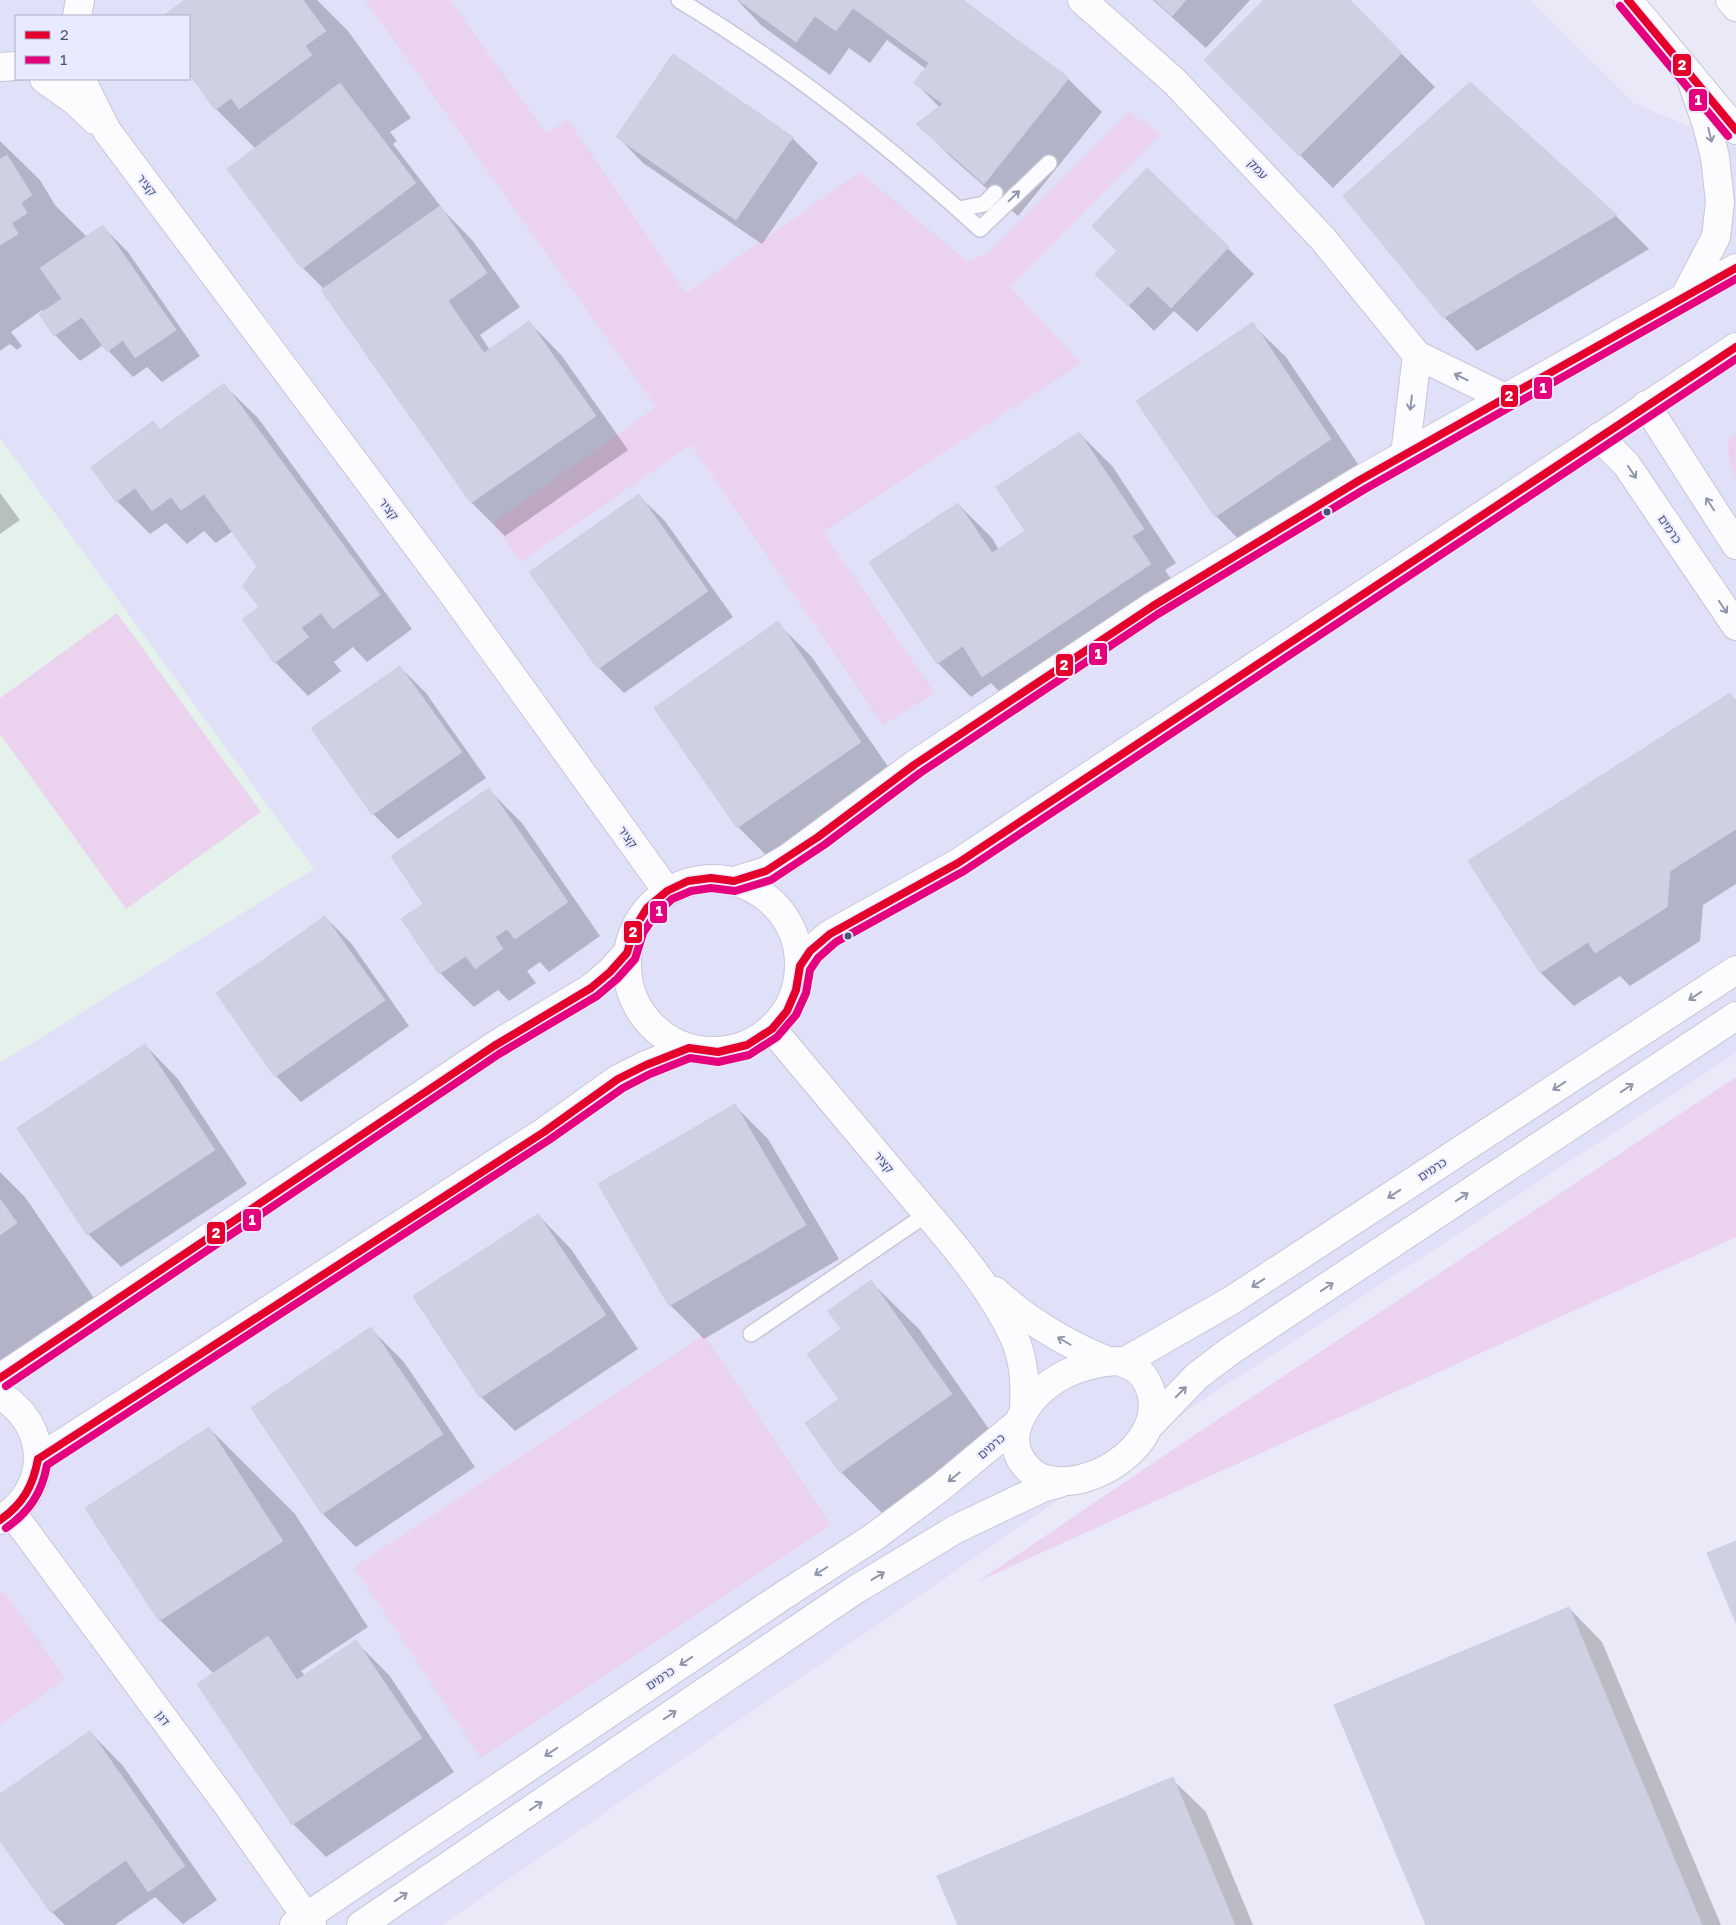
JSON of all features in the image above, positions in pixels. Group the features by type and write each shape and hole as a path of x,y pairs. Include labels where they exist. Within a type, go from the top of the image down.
{"street":[{"path":"77,15 80,0"},
{"name":"עמק","path":"1082,0 1174,81 1276,188 1323,239 1416,355 1505,398"},
{"path":"1628,0 1736,130"},
{"path":"0,67 15,66"},
{"path":"1685,296 1716,237 1720,202 1715,157 1707,125 1689,73"},
{"name":"קציר","path":"45,80 75,101 107,131 450,590 667,891"},
{"name":"קציר","path":"82,80 107,131"},
{"path":"734,881 766,871 788,858 914,765 1153,606 1405,455 1736,268"},
{"path":"800,966 810,951 830,934 958,864 1736,346"},
{"path":"1699,370 1736,352"},
{"path":"1405,455 1416,355"},
{"path":"1646,405 1736,545"},
{"name":"כרמים","path":"1599,436 1626,464 1736,626"},
{"path":"711,878 734,881 756,889 774,903 788,922 797,943 800,966 796,990 786,1011 772,1029 747,1045 718,1052 689,1048 666,1038 643,1015 634,1001 627,978 626,953 634,929 647,908 667,891 688,881 711,878"},
{"path":"0,1378 494,1046 591,988 610,972 626,953"},
{"name":"כרמים","path":"1116,1362 1232,1300 1736,970"},
{"path":"361,1925 854,1590 956,1529 1042,1488 1060,1483 1084,1480 1112,1466 1132,1450 1148,1427 1197,1376 1230,1351 1736,1016"},
{"name":"קציר","path":"772,1029 975,1274 1014,1338 1021,1358 1025,1380 1021,1417"},
{"path":"38,1459 544,1132 618,1080 646,1065 689,1048"},
{"name":"קציר","path":"975,1274 1012,1307 1050,1333 1074,1347 1116,1362"},
{"path":"1060,1483 1032,1474 1023,1463 1017,1451 1014,1436 1021,1417 1039,1392 1064,1374 1082,1366 1116,1362 1132,1365 1139,1371 1150,1388 1153,1400 1148,1427"},
{"path":"0,1395 16,1408 28,1422 35,1440 38,1459 31,1489 23,1502 6,1517"},
{"name":"כרמים","path":"304,1922 773,1602 874,1537 941,1487 1021,1417"},
{"name":"דגן","path":"6,1517 229,1807 304,1922"}],"lane":[{"path":"679,0 782,68 874,136 980,229 1049,163"},
{"path":"959,209 984,204 995,193"},
{"path":"751,1334 927,1214"}],"shaded area":[{"path":"0,0 1530,0 1634,103 1736,146 1736,1053 1203,1400 442,1925 0,1925"},
{"path":"365,0 450,0 546,133 568,120 686,293 860,172 967,261 987,254 1129,112 1161,134 1010,287 1081,363 823,532 935,693 883,725 691,445 521,562 493,523 656,407"},
{"path":"1736,433 1736,477 1730,467 1727,441"},
{"path":"0,438 314,869 0,1063"},
{"path":"117,613 261,812 126,909 0,734 0,698"},
{"path":"1736,1077 1736,1237 977,1582 1199,1432"},
{"path":"704,1335 831,1525 481,1758 354,1567"},
{"path":"0,1592 6,1594 65,1679 0,1725"}],"building":[{"path":"185,0 303,0 326,31 305,46 312,55 239,109 231,98 215,110 190,75 190,15 164,15"},
{"path":"738,0 963,0 1069,78 984,184 916,124 943,104 914,83 929,63 853,8 836,31 815,16 796,42"},
{"path":"1155,0 1186,0 1172,16"},
{"path":"1264,0 1350,0 1402,53 1299,156 1204,60"},
{"path":"673,54 793,137 736,220 616,137"},
{"path":"1470,82 1617,215 1443,318 1343,196"},
{"path":"340,83 416,183 302,269 227,169"},
{"path":"7,155 32,195 21,203 27,213 12,223 18,234 0,245 0,159"},
{"path":"1147,168 1229,247 1171,308 1148,286 1128,306 1095,274 1117,251 1092,226"},
{"path":"440,206 487,273 448,301 484,353 529,321 596,416 471,503 321,290"},
{"path":"103,225 176,330 135,358 123,340 107,352 82,317 54,336 39,314 62,299 40,268"},
{"path":"1253,322 1331,439 1215,517 1136,401"},
{"path":"224,383 380,595 333,629 321,613 301,628 309,637 274,663 242,619 259,607 243,586 257,566 204,494 181,510 171,497 152,511 135,488 116,502 91,467 153,421 160,430"},
{"path":"1079,432 1144,529 1132,536 1151,564 982,677 963,646 937,664 869,562 958,503 992,553 1025,531 996,487"},
{"path":"639,494 708,591 598,669 529,572"},
{"path":"778,621 861,742 737,828 654,708"},
{"path":"400,666 462,752 372,815 311,728"},
{"path":"1730,693 1736,703 1736,829 1670,871 1667,907 1595,953 1588,942 1540,973 1468,861"},
{"path":"489,788 568,902 515,939 507,929 495,937 503,949 475,969 466,956 439,974 401,919 423,904 391,856"},
{"path":"325,916 385,1000 275,1077 216,993"},
{"path":"145,1044 215,1150 87,1235 17,1128"},
{"path":"735,1104 806,1225 669,1306 598,1184"},
{"path":"0,1199 17,1223 0,1235"},
{"path":"538,1214 606,1315 480,1398 413,1296"},
{"path":"871,1280 952,1394 840,1473 805,1423 839,1399 807,1354 841,1329 828,1311"},
{"path":"371,1327 443,1434 322,1514 251,1408"},
{"path":"209,1427 283,1541 159,1621 85,1508"},
{"path":"1736,1541 1736,1623 1707,1553"},
{"path":"1569,1607 1702,1925 1426,1925 1334,1705"},
{"path":"268,1636 297,1680 356,1640 422,1738 292,1825 197,1684"},
{"path":"90,1731 185,1866 148,1892 126,1860 51,1913 0,1841 0,1794"},
{"path":"1173,1777 1235,1925 958,1925 937,1876"}],"transit line":[{"name":"2","path":"1628,0 1736,130"},
{"name":"1","path":"1620,6 1728,136"},
{"name":"2","path":"0,1378 494,1046 591,988 610,972 627,953 634,929 647,908 667,891 688,881 711,878 734,881 766,871 818,837 914,765 1153,606 1360,480 1736,268"},
{"name":"1","path":"6,1386 499,1054 597,996 617,979 635,959 643,933 655,915 672,899 691,891 711,888 735,891 771,880 824,845 920,773 1158,614 1365,489 1736,279"},
{"name":"2","path":"38,1459 544,1132 618,1079 646,1065 689,1048 718,1052 747,1045 772,1029 787,1011 796,990 800,966 810,951 830,934 958,863 1736,347"},
{"name":"1","path":"6,1528 33,1501 42,1484 47,1465 549,1140 623,1088 650,1074 690,1058 718,1062 749,1055 777,1037 796,1015 806,993 810,970 818,958 836,942 964,871 1736,359"},
{"name":"2","path":"0,1520 15,1508 26,1494 38,1459"}]}
